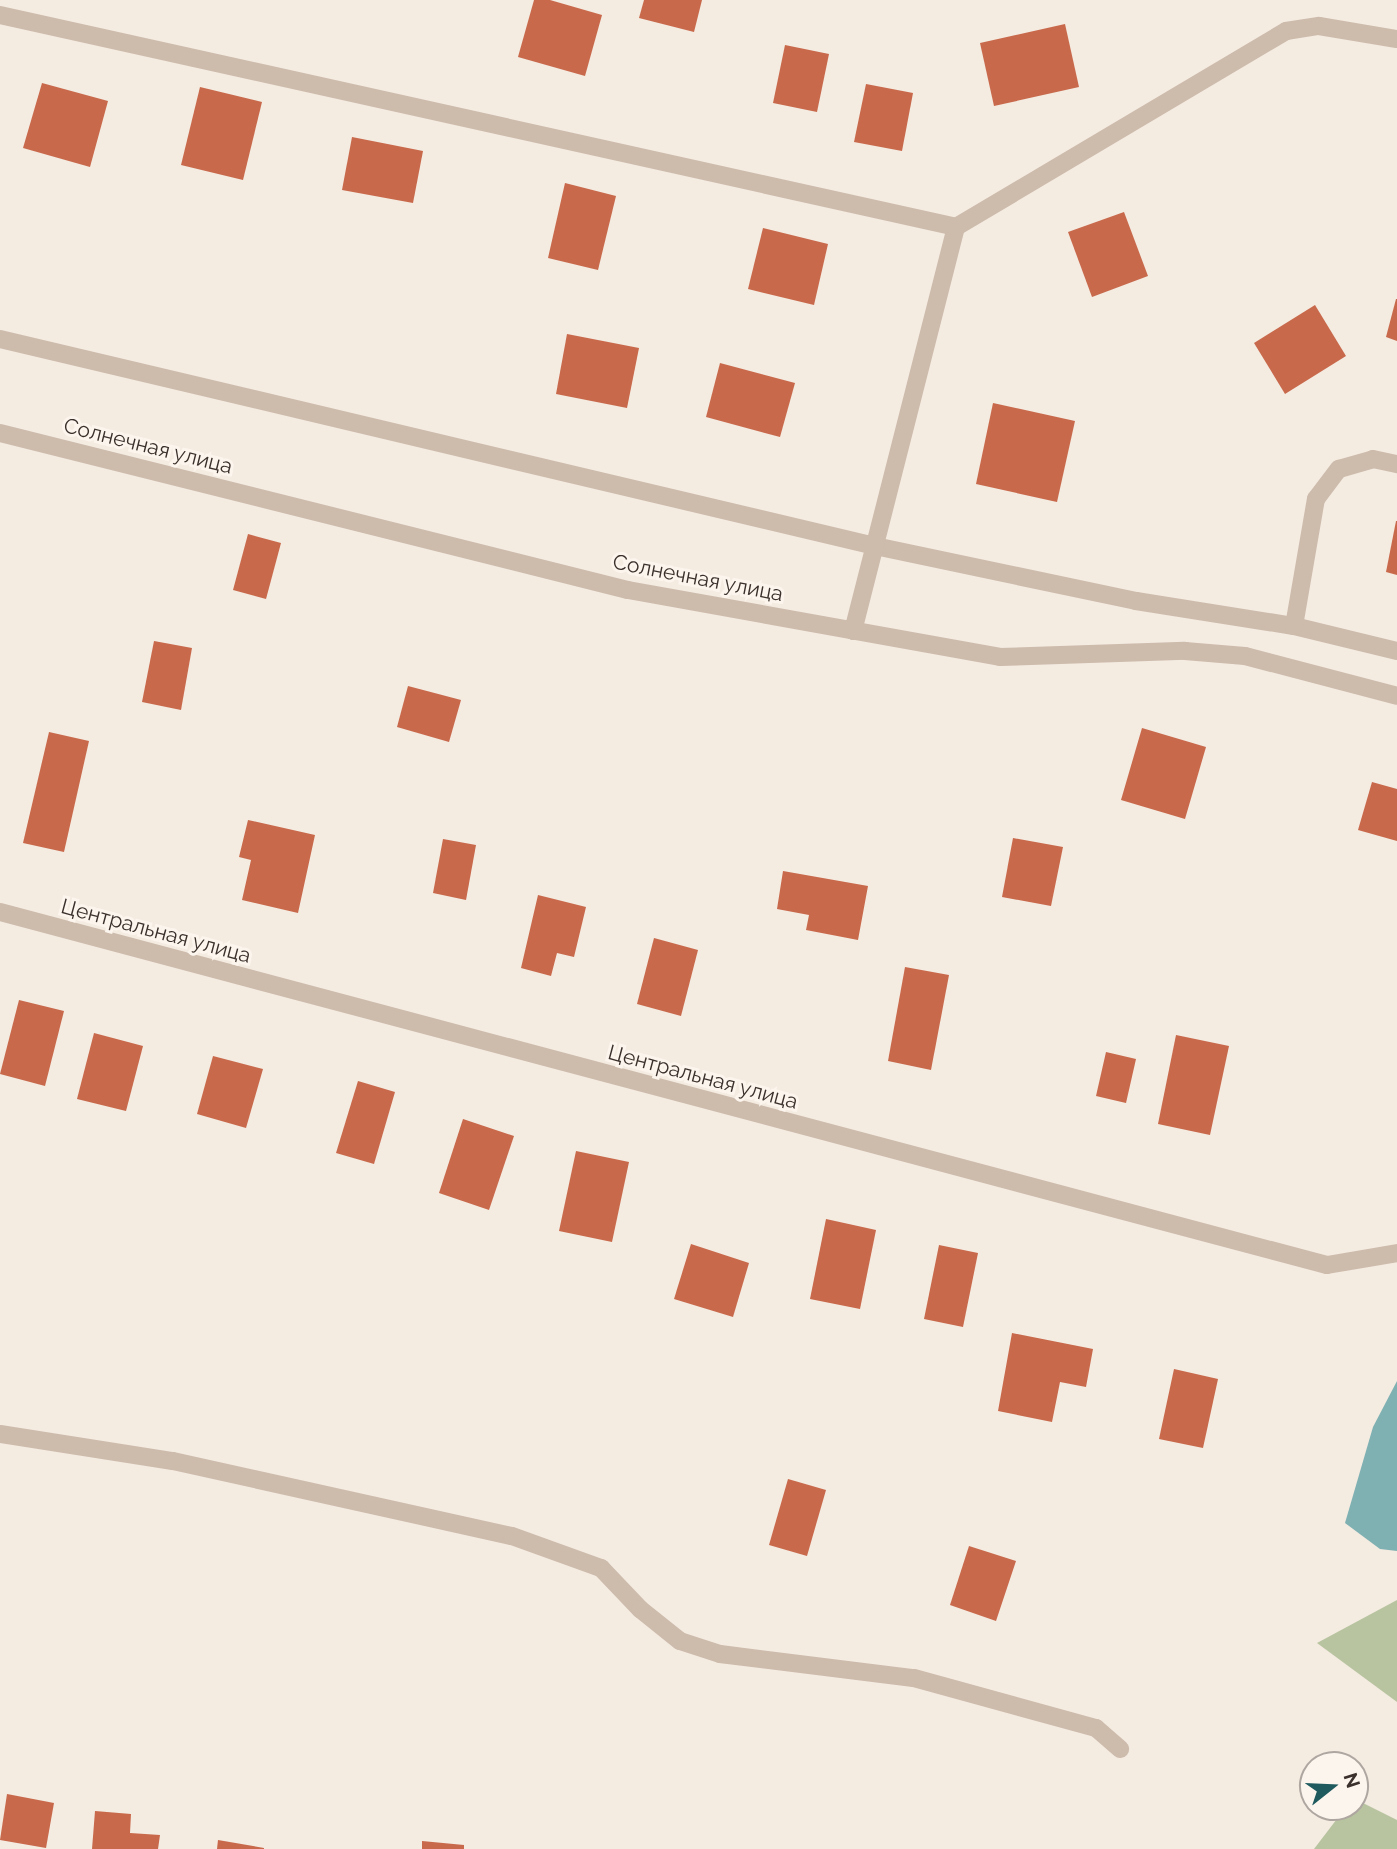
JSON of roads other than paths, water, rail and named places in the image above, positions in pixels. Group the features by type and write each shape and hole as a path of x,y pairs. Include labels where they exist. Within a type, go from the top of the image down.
{"street":[{"path":"0,15 956,227 1286,31 1320,26 1397,39"},
{"path":"853,631 956,227"},
{"path":"0,339 875,546 1136,601 1294,625 1397,651"},
{"name":"Солнечная улица","path":"0,433 628,590 1000,657 1185,651 1245,656 1397,696"},
{"path":"1294,625 1316,499 1339,469 1373,458 1397,464"},
{"name":"Центральная улица","path":"0,912 1327,1265 1397,1253"},
{"path":"0,1434 173,1461 512,1536 601,1567 640,1609 680,1641 720,1654 914,1678 1096,1728 1120,1749"}],"water":[{"path":"1397,1381 1397,1551 1380,1549 1345,1523 1373,1427"}]}
